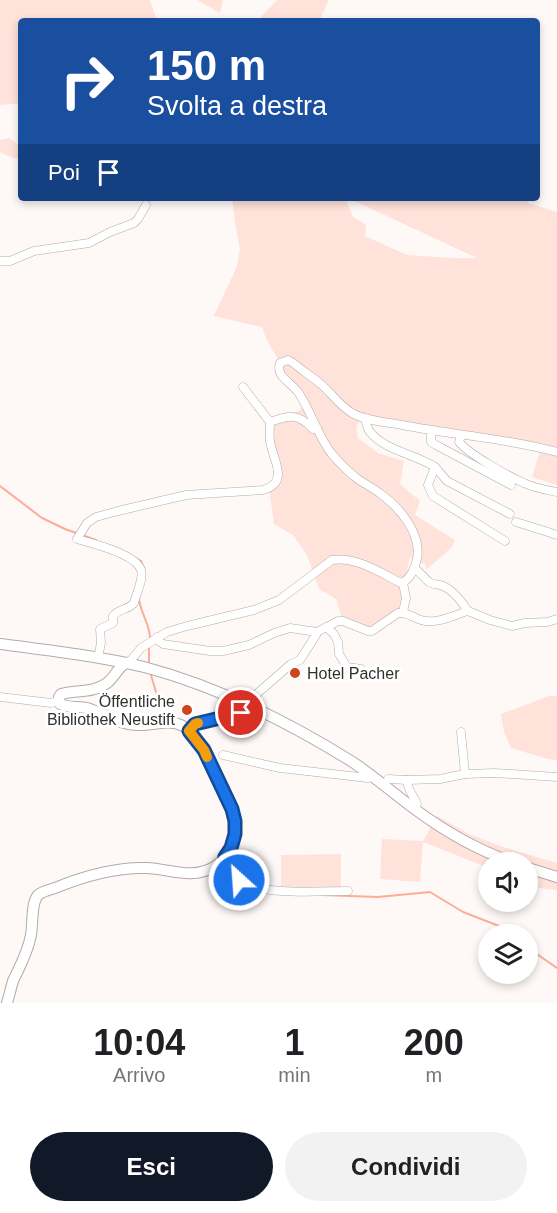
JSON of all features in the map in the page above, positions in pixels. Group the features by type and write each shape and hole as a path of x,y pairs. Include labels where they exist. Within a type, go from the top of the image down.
{"street":[{"path":"0,261 10,261 34,251 89,243 134,223 146,205"},
{"path":"403,583 414,568 418,549 416,538 405,518 394,504 354,476 330,452 305,402 295,388 279,373 280,363 288,360 292,362 321,384 341,406 365,418 557,452"},
{"path":"98,658 101,643 100,629 113,624 113,616 116,612 134,603 141,569 131,559 79,535 87,523 96,517 186,495 263,490 276,483 279,476 269,438 270,422 243,387"},
{"path":"270,422 296,416 313,429 316,428"},
{"path":"365,418 368,430 378,440 426,461 435,467 447,481 510,514"},
{"path":"433,431 431,442 436,446 512,485"},
{"path":"461,435 459,442 476,456 525,484 557,492"},
{"path":"435,467 428,485 433,496 505,541"},
{"path":"516,522 557,535"},
{"path":"58,701 61,694 101,688 109,682 120,667 157,637 187,626 254,610 279,600 332,560 349,560 403,583"},
{"path":"414,568 424,574 431,584 444,586 450,590 463,602 468,611"},
{"path":"403,583 406,598 403,612"},
{"path":"252,698 291,664 300,660 317,632 338,621 372,631 403,612 428,621 468,611 512,626 557,619"},
{"path":"326,627 334,634 338,642 339,654 347,667 362,669"},
{"path":"157,637 163,644 223,651 249,645 290,628 317,632"},
{"path":"0,644 126,663 150,669 223,695 254,709 352,762 433,823 469,844 488,852"},
{"path":"0,698 51,703 58,701"},
{"path":"7,1003 28,950 32,934 34,902 39,895 96,874 121,870 147,868 185,874 200,872 214,866 225,857 231,848 235,834 232,809 204,750 189,731 182,726 168,722 127,724 88,709 65,706 58,701"},
{"path":"189,731 195,724 241,713 245,710"},
{"path":"461,732 465,774"},
{"path":"210,764 224,753 280,768 368,778"},
{"path":"388,779 440,779 465,774 495,772 557,777"},
{"path":"407,780 407,785 417,804 415,809"},
{"path":"225,857 235,876 251,886 277,891 348,891"},
{"path":"538,871 557,877"}],"shaded area":[{"path":"0,0 150,0 156,18 18,18 18,103 0,105"},
{"path":"197,0 223,0 220,13"},
{"path":"277,0 329,0 320,18 260,18"},
{"path":"10,138 18,145 18,159 0,152 0,140"},
{"path":"232,201 346,201 353,217 366,225 365,236 407,255 477,258 354,201 528,201 528,203 557,212 557,485 532,477 541,448 461,435 365,415 356,426 358,438 378,453 404,461 400,484 420,501 415,515 455,540 452,547 426,570 425,564 410,557 398,613 372,631 343,621 336,599 319,589 307,555 293,535 274,524 269,488 276,483 270,422 300,410 305,401 282,376 280,363 262,327 214,316 237,266 240,249"},
{"path":"549,696 557,696 557,760 511,748 504,732 501,714"},
{"path":"437,816 469,834 520,852 478,852 478,864 423,842 420,882 380,879 382,839 423,841"},
{"path":"341,854 341,888 281,888 281,855"},
{"path":"538,857 557,863 557,890 539,888"}],"waterway":[{"path":"0,486 42,518 96,540"},
{"path":"134,557 141,561 144,568"},
{"path":"139,597 150,640"},
{"path":"149,645 149,664"},
{"path":"150,672 157,695"},
{"path":"186,735 205,766"},
{"path":"224,863 229,878 235,885 245,890 265,893"},
{"path":"322,895 378,897 430,892 463,912 494,924"},
{"path":"538,955 557,968"}],"slow traffic":[{"path":"198,723 189,731 207,757"}],"place":[{"name":"Hotel Pacher","path":"295,673"},
{"name":"Öffentliche Bibliothek Neustift","path":"187,710"}],"route":[{"path":"239,880 225,857 231,848 235,834 232,809 204,750 189,731 195,724 241,713"}]}
